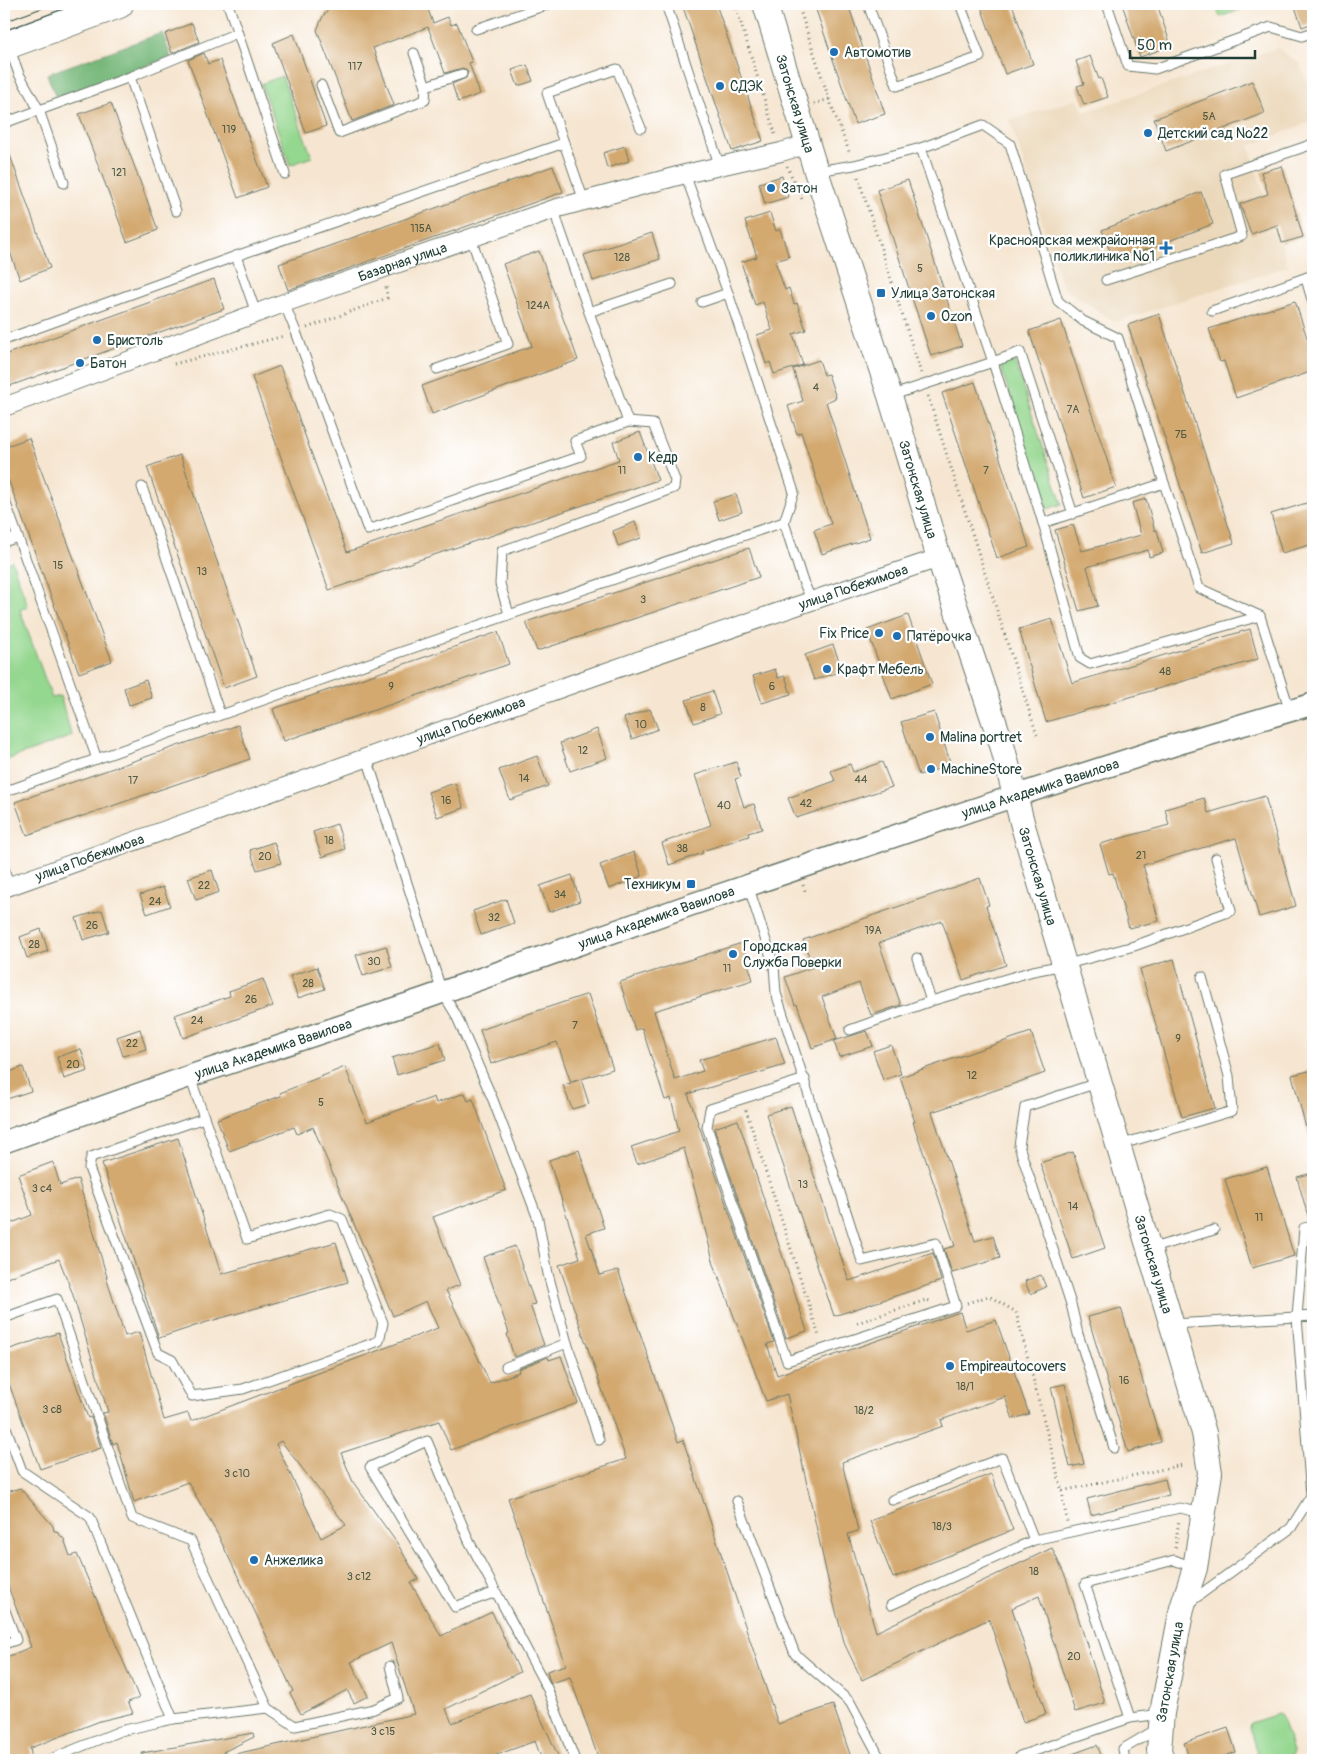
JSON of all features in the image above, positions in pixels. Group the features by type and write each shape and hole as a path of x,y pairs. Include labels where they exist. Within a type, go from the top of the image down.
{"highway":[{"path":"6,45 119,4"}],"main road":[{"name":"Затонская улица","path":"765,4 816,171 890,396 939,558 1002,745 1064,965 1204,1433 1210,1474 1195,1568 1182,1608 1161,1720 1159,1750 1162,1760"}],"street":[{"name":"Базарная улица","path":"4,407 256,313 554,209 808,144"},
{"name":"улица Побежимова","path":"6,887 812,601 939,558"},
{"name":"улица Академика Вавилова","path":"4,1142 190,1076 442,992 748,885 1015,795 1313,704"}],"lane":[{"path":"228,4 285,174"},
{"path":"476,29 549,4"},
{"path":"666,4 720,167"},
{"path":"868,4 897,86 980,58 960,4"},
{"path":"1107,4 1128,66 1155,68 1271,27 1302,36 1313,32"},
{"path":"4,123 130,77 237,33"},
{"path":"6,45 19,74 39,110 64,183"},
{"path":"321,85 339,133 425,100 426,86 414,53"},
{"path":"584,201 547,93 617,69 641,128"},
{"path":"426,86 462,74"},
{"path":"130,77 176,211"},
{"path":"816,171 854,165 921,148 983,125 1010,144 1058,301 1083,321 1118,338 1199,588 1260,616 1290,711"},
{"path":"4,340 236,256 564,143"},
{"path":"1106,280 1242,236 1225,174 1313,144"},
{"path":"921,148 993,362 1043,524 1080,658 1090,664 1260,616"},
{"path":"685,174 728,293 794,492 784,522 802,578 812,601"},
{"path":"554,209 628,422"},
{"path":"437,369 508,344 470,238"},
{"path":"236,256 256,313"},
{"path":"1212,311 1309,277 1313,303"},
{"path":"589,312 672,284"},
{"path":"702,302 728,293"},
{"path":"284,303 368,530 581,456 575,441 628,422 653,424 675,480 674,488 502,551 500,584 509,614"},
{"path":"890,396 1020,352 1074,514"},
{"path":"1043,524 1164,483"},
{"path":"142,487 220,714"},
{"path":"4,498 97,759"},
{"path":"4,792 220,714 509,614 784,522"},
{"path":"4,542 17,537"},
{"path":"367,758 442,992 456,1015 493,1100 538,1219 548,1274 567,1343 599,1440"},
{"path":"850,1030 931,1001 1033,971 1064,965 1134,946 1231,912 1216,858"},
{"path":"4,868 6,887"},
{"path":"748,885 774,966 776,993 805,1079 862,1261 936,1242 956,1306 787,1361 707,1127 710,1109 805,1079"},
{"path":"917,958 931,1001"},
{"path":"1119,1145 1232,1111 1229,1076 1202,977"},
{"path":"190,1076 247,1239 330,1214 342,1219 383,1323 379,1341 243,1389 192,1396 172,1360 158,1353 89,1168 91,1157 204,1118"},
{"path":"1100,1082 1025,1107 1019,1146 1071,1304 1078,1334 1114,1448"},
{"path":"1182,1608 1292,1528 1312,1493 1298,1317 1304,1228 1313,1226"},
{"path":"1149,1249 1214,1230"},
{"path":"4,1318 57,1299 132,1518 191,1541 268,1708 295,1726 374,1708 398,1698 390,1666"},
{"path":"1171,1324 1313,1316"},
{"path":"506,1368 567,1343"},
{"path":"4,1422 22,1471 90,1517 173,1719"},
{"path":"496,1592 455,1607 370,1467 427,1441 469,1541 548,1690 575,1760"},
{"path":"892,1500 1002,1458 1034,1540"},
{"path":"737,1501 795,1654 850,1702 880,1760"},
{"path":"891,1605 1034,1540 1180,1508 1204,1514"},
{"path":"1130,1718 1084,1584 1174,1560 1195,1568"},
{"path":"4,1608 16,1640 4,1644"},
{"path":"53,1758 120,1731 173,1719 268,1708"},
{"path":"1020,1756 1130,1718 1161,1720"},
{"path":"1125,1760 1123,1750 1161,1720"}],"path":[{"path":"735,4 770,119"},
{"path":"798,4 854,165 1037,735"},
{"path":"809,106 830,99"},
{"path":"742,1099 819,1336 828,1333"},
{"path":"854,1324 926,1300 956,1306 989,1296 1016,1312 1062,1491 1068,1534"},
{"path":"1062,1491 1182,1465"}],"shaded area":[{"path":"1277,48 1299,63 1313,96 1313,121 1249,146 1288,266 1116,322 1063,288 1010,120 1078,99 1084,112"}],"green space":[{"path":"1215,4 1256,4 1220,17"},
{"path":"162,33 171,57 56,98 47,74"},
{"path":"282,76 312,157 290,165 261,84"},
{"path":"1014,360 1062,504 1047,509 1000,365"},
{"path":"12,561 28,606 20,610 52,698 60,696 72,736 4,761 4,564"},
{"path":"1278,1714 1281,1716 1293,1755 1277,1760 1259,1760 1249,1727 1250,1723"}],"building":[{"path":"338,4 354,4 365,8 377,4 426,4 433,23 448,17 451,25 457,23 472,62 469,63 480,94 458,102 452,84 466,78 468,72 463,68 445,73 428,27 373,48 394,105 352,121 317,30 323,16 329,9"},
{"path":"682,4 716,4 763,141 732,151"},
{"path":"814,4 848,4 885,114 855,124"},
{"path":"980,4 1012,4 1033,64 1005,74"},
{"path":"1122,4 1157,4 1171,46 1140,57"},
{"path":"1294,4 1313,4 1313,23 1302,27"},
{"path":"192,23 199,42 172,53 165,34"},
{"path":"294,34 326,126 306,133 273,43"},
{"path":"204,53 208,64 220,60 267,187 238,198 188,60"},
{"path":"1090,56 1108,97 1084,105 1077,86 1084,84 1076,61"},
{"path":"527,65 533,81 518,86 512,70"},
{"path":"1252,81 1265,113 1166,151 1154,119"},
{"path":"111,103 158,230 127,242 79,114"},
{"path":"4,144 6,144 50,268 20,280 4,235"},
{"path":"625,146 629,161 607,168 603,153"},
{"path":"553,166 563,192 288,290 279,264"},
{"path":"1282,166 1303,237 1282,243 1277,225 1251,234 1240,204 1268,194 1261,172"},
{"path":"782,176 788,197 765,204 759,183"},
{"path":"908,180 962,346 931,356 877,190"},
{"path":"1201,192 1213,224 1114,262 1102,230"},
{"path":"770,213 776,231 780,229 789,257 775,261 785,290 789,288 794,304 797,303 806,330 793,334 803,365 774,374 770,362 766,364 757,335 772,330 763,302 755,305 741,262 757,257 745,221"},
{"path":"652,233 660,259 593,281 584,255"},
{"path":"539,251 578,360 432,414 422,386 532,346 503,264"},
{"path":"214,279 224,309 4,388 4,355"},
{"path":"1295,301 1313,356 1313,371 1236,398 1224,361 1220,362 1209,329"},
{"path":"1159,314 1234,543 1202,553 1128,325"},
{"path":"1061,320 1116,487 1084,498 1029,331"},
{"path":"819,360 824,375 828,374 836,398 826,402 870,538 822,554 814,530 831,524 801,432 797,434 788,406 803,401 793,369"},
{"path":"280,366 347,552 619,460 613,442 640,432 658,480 329,590 252,377"},
{"path":"975,382 1029,547 997,558 942,393"},
{"path":"29,438 112,661 79,673 4,468 4,447"},
{"path":"180,455 257,676 224,688 147,467"},
{"path":"736,494 742,512 719,520 713,501"},
{"path":"1146,499 1163,553 1149,557 1148,550 1087,567 1098,606 1079,611 1055,530 1073,525 1082,551 1141,535 1132,503"},
{"path":"1313,501 1313,544 1282,553 1271,514"},
{"path":"635,522 641,538 618,546 613,531"},
{"path":"749,548 759,577 537,651 526,622"},
{"path":"908,615 932,684 892,699 867,630"},
{"path":"1052,619 1072,683 1250,629 1258,659 1046,722 1019,629"},
{"path":"498,632 509,664 284,741 273,709"},
{"path":"833,645 843,671 814,680 805,655"},
{"path":"775,669 778,678 785,676 791,694 762,703 753,676"},
{"path":"146,680 152,698 129,705 124,688"},
{"path":"712,691 720,714 694,723 686,700"},
{"path":"650,709 658,729 632,739 624,718"},
{"path":"934,712 951,765 919,775 901,722"},
{"path":"238,725 250,759 27,835 15,802"},
{"path":"597,729 607,758 570,771 560,743"},
{"path":"537,756 548,786 510,800 499,770"},
{"path":"736,762 741,777 735,779 744,807 754,804 762,829 748,833 749,836 702,851 703,853 669,865 662,843 711,825 695,775"},
{"path":"882,762 892,787 796,818 788,798 835,781 831,771 850,764 853,772"},
{"path":"455,783 464,808 437,817 428,792"},
{"path":"1265,796 1296,906 1259,917 1236,838 1143,865 1159,921 1129,928 1113,873 1109,874 1100,844 1169,825 1165,809 1204,798 1208,813"},
{"path":"337,824 345,849 322,857 313,832"},
{"path":"274,842 281,863 257,870 250,850"},
{"path":"634,852 642,876 609,889 600,865"},
{"path":"212,870 219,892 196,900 188,878"},
{"path":"572,875 580,901 549,912 540,886"},
{"path":"980,878 989,905 986,906 1006,965 963,980 942,921 879,943 901,1005 871,1015 859,983 822,997 837,1039 812,1048 797,1004 795,1005 785,977 813,967 803,940"},
{"path":"163,887 170,906 147,914 140,895"},
{"path":"506,899 514,923 481,935 473,911"},
{"path":"102,910 109,932 83,940 76,918"},
{"path":"41,929 48,951 27,958 20,937"},
{"path":"742,943 753,980 654,1011 675,1080 703,1071 699,1060 776,1037 785,1065 688,1094 774,1342 767,1344 777,1375 960,1312 966,1330 996,1320 1029,1414 1013,1419 1005,1397 941,1420 943,1426 842,1462 858,1531 848,1534 876,1632 1052,1548 1066,1578 1105,1703 1075,1712 1039,1596 1012,1608 1046,1714 1023,1722 989,1619 862,1680 845,1645 830,1589 787,1394 766,1401 714,1264 684,1148 637,1164 631,1147 679,1131 671,1098 665,1100 642,1028 635,1030 620,982"},
{"path":"386,946 392,967 363,976 356,955"},
{"path":"1174,959 1215,1108 1182,1117 1140,969"},
{"path":"317,967 325,989 298,998 290,976"},
{"path":"263,979 273,1006 183,1038 175,1015 230,996 229,991"},
{"path":"588,994 613,1069 581,1079 589,1104 572,1109 563,1085 571,1083 557,1042 491,1064 480,1030"},
{"path":"140,1029 146,1049 123,1056 117,1037"},
{"path":"867,1031 873,1046 839,1057 834,1041"},
{"path":"1031,1032 1045,1073 932,1112 975,1241 993,1236 1000,1258 952,1273 944,1249 955,1246 913,1122 915,1122 900,1077"},
{"path":"440,1043 445,1060 397,1075 392,1058"},
{"path":"891,1045 901,1074 883,1080 873,1051"},
{"path":"81,1049 88,1071 64,1079 57,1057"},
{"path":"23,1067 31,1091 4,1100 4,1074"},
{"path":"345,1067 367,1122 434,1097 436,1103 465,1093 468,1101 473,1099 506,1190 433,1217 460,1285 446,1290 490,1383 519,1372 518,1369 548,1357 549,1360 561,1356 578,1403 451,1450 439,1421 341,1453 353,1482 397,1543 418,1579 411,1583 441,1636 492,1612 520,1672 446,1709 452,1723 530,1694 560,1760 542,1760 535,1741 483,1760 231,1760 231,1755 414,1714 391,1643 351,1662 368,1696 354,1703 347,1690 301,1714 290,1693 293,1691 218,1535 188,1482 134,1502 117,1442 113,1444 103,1413 108,1412 72,1292 59,1259 4,1279 4,1226 32,1215 18,1175 53,1162 60,1185 78,1179 125,1336 139,1332 164,1420 188,1413 191,1421 438,1328 426,1301 393,1316 313,1127 297,1134 294,1127 229,1151 217,1119 281,1096 280,1093","holes":["281,1441 346,1525 321,1538 276,1444"]},
{"path":"1313,1070 1313,1139 1309,1139 1292,1075"},
{"path":"791,1106 849,1281 933,1253 941,1281 834,1316 766,1114"},
{"path":"738,1120 807,1331 786,1338 714,1128"},
{"path":"178,1138 221,1274 336,1242 348,1282 207,1322 159,1338 102,1163"},
{"path":"579,1150 604,1228 586,1234 600,1275 618,1270 678,1442 683,1440 778,1724 833,1705 852,1760 599,1760 570,1677 551,1683 549,1679 547,1671 566,1665 508,1498 626,1459 559,1265 580,1258 549,1160"},
{"path":"1073,1152 1105,1248 1073,1259 1040,1163"},
{"path":"1267,1167 1294,1256 1252,1268 1225,1179"},
{"path":"1313,1173 1313,1219 1309,1220 1297,1177"},
{"path":"515,1246 535,1304 530,1305 544,1345 514,1357 507,1334 509,1333 483,1257"},
{"path":"1041,1275 1046,1287 1030,1294 1025,1281"},
{"path":"1121,1308 1161,1442 1128,1452 1088,1317"},
{"path":"58,1333 88,1418 91,1417 101,1448 40,1469 4,1370 4,1351"},
{"path":"1065,1384 1084,1464 1070,1467 1051,1387"},
{"path":"991,1474 1013,1530 893,1578 870,1521"},
{"path":"1165,1479 1169,1495 1091,1515 1087,1499"},
{"path":"20,1488 53,1526 54,1531 64,1539 70,1556 77,1554 139,1698 128,1702 133,1713 100,1721 30,1748 32,1760 4,1760 4,1658 31,1647 4,1576 4,1493"},
{"path":"1228,1728 1236,1752 1222,1757 1223,1760 1190,1760 1184,1743"},
{"path":"253,1733 254,1737 223,1752 226,1760 143,1760 142,1753"},
{"path":"1097,1745 1103,1760 1059,1760 1059,1759"}],"tram line":[{"path":"4,22 53,4"},
{"path":"4,31 77,4"}],"place":[{"name":"Автомотив","path":"834,52"},
{"name":"СДЭК","path":"720,86"},
{"name":"Детский сад №22","path":"1148,133"},
{"name":"Затон","path":"771,188"},
{"name":"Красноярская межрайонная поликлиника №1","path":"1166,248"},
{"name":"Улица Затонская","path":"881,293"},
{"name":"Ozon","path":"931,316"},
{"name":"Бристоль","path":"97,340"},
{"name":"Батон","path":"80,363"},
{"name":"Кедр","path":"638,457"},
{"name":"Fix Price","path":"879,633"},
{"name":"Пятёрочка","path":"897,636"},
{"name":"Крафт Мебель","path":"827,669"},
{"name":"Malina portret","path":"930,737"},
{"name":"MachineStore","path":"931,769"},
{"name":"Техникум","path":"691,884"},
{"name":"Городская Служба Поверки","path":"733,954"},
{"name":"Empireautocovers","path":"950,1366"},
{"name":"Анжелика","path":"254,1560"}]}
